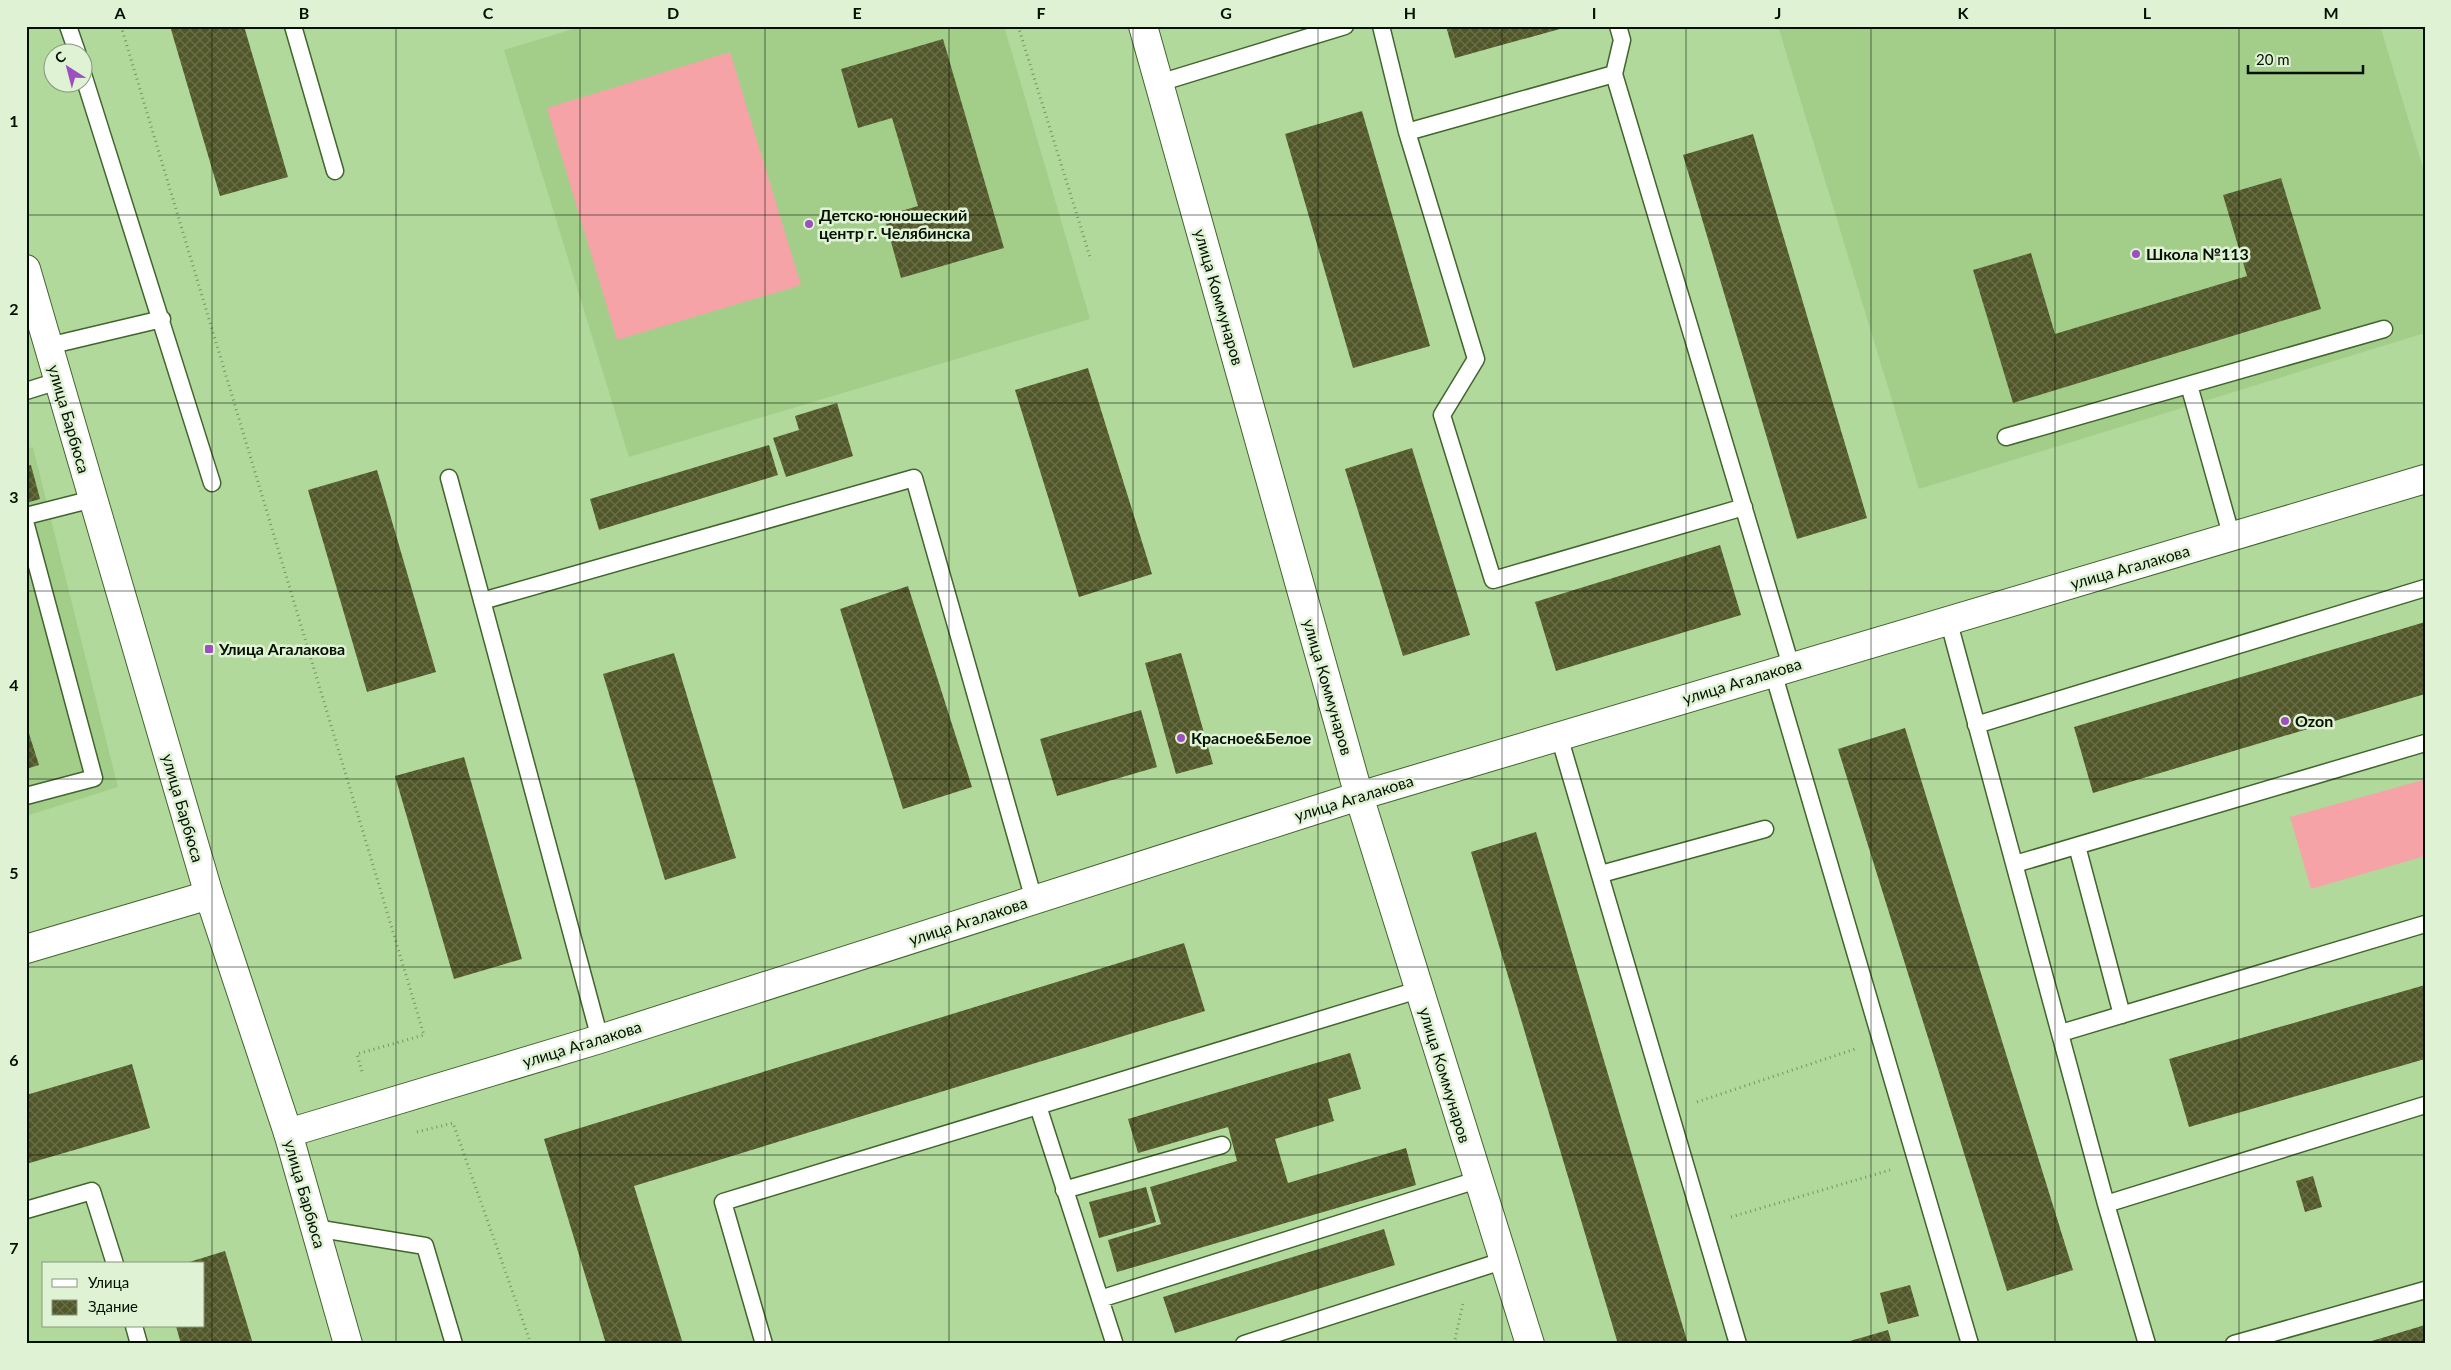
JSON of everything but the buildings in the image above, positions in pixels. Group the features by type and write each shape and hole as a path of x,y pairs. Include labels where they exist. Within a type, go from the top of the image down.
{"street":[{"name":"улица Коммунаров","path":"1143,26 1359,796 1502,1261 1530,1344"},
{"name":"улица Барбюса","path":"26,269 209,894 288,1133 348,1344"},
{"name":"улица Агалакова","path":"288,1133 600,1038 1359,796 1948,619 2232,538 2425,479"},
{"path":"26,950 209,894"}],"lane":[{"path":"68,26 74,42"},
{"path":"293,26 335,171"},
{"path":"1159,83 1345,26"},
{"path":"1381,26 1407,132 1476,359 1442,416 1493,580 1744,507"},
{"path":"1618,26 1622,40 1614,74 1744,507 1782,669 1881,1040 1970,1344"},
{"path":"1407,132 1614,74"},
{"path":"89,92 162,319 212,483"},
{"path":"48,346 162,319"},
{"path":"2006,437 2384,329"},
{"path":"26,391 58,382"},
{"path":"2189,385 2232,538"},
{"path":"449,478 600,1038"},
{"path":"482,601 914,478 1034,900"},
{"path":"26,516 93,499"},
{"path":"26,525 94,778 26,796"},
{"path":"1976,725 2425,588"},
{"path":"1948,619 2106,1204 2147,1344"},
{"path":"1559,736 1738,1344"},
{"path":"2015,864 2425,744"},
{"path":"1601,874 1764,829"},
{"path":"2077,846 2122,1015"},
{"path":"2061,1033 2425,924"},
{"path":"764,1344 723,1202 1418,990"},
{"path":"2106,1204 2425,1105"},
{"path":"1038,1106 1113,1343"},
{"path":"1064,1190 1222,1146"},
{"path":"1100,1299 1477,1180"},
{"path":"26,1210 92,1191 114,1262"},
{"path":"315,1228 425,1246 454,1344"},
{"path":"1244,1344 1502,1261"},
{"path":"2234,1344 2425,1290"},
{"path":"135,1328 139,1344"}],"path":[{"path":"121,26 424,1035 357,1054 373,1107"},
{"path":"1018,26 1092,260"},
{"path":"1670,1111 1881,1040"},
{"path":"410,1134 453,1123 531,1344"},
{"path":"1704,1225 1917,1162"},
{"path":"1454,1344 1469,1272"}],"shaded area":[{"name":"Детско-юношеский центр г. Челябинска","path":"583,26 1004,26 1090,319 629,457 504,50"},
{"name":"Школа №113","path":"1778,26 2380,26 2425,174 2425,333 1919,489"},
{"path":"730,52 801,285 617,340 547,108"},
{"path":"33,447 118,787 26,816 26,449"},
{"path":"2423,780 2425,856 2311,889 2290,817"}],"place":[{"name":"Детско-юношеский центр г. Челябинска","path":"809,224"},
{"name":"Школа №113","path":"2136,254"},
{"name":"Улица Агалакова","path":"209,649"},
{"name":"Ozon","path":"2285,721"},
{"name":"Красное&Белое","path":"1181,738"}]}
